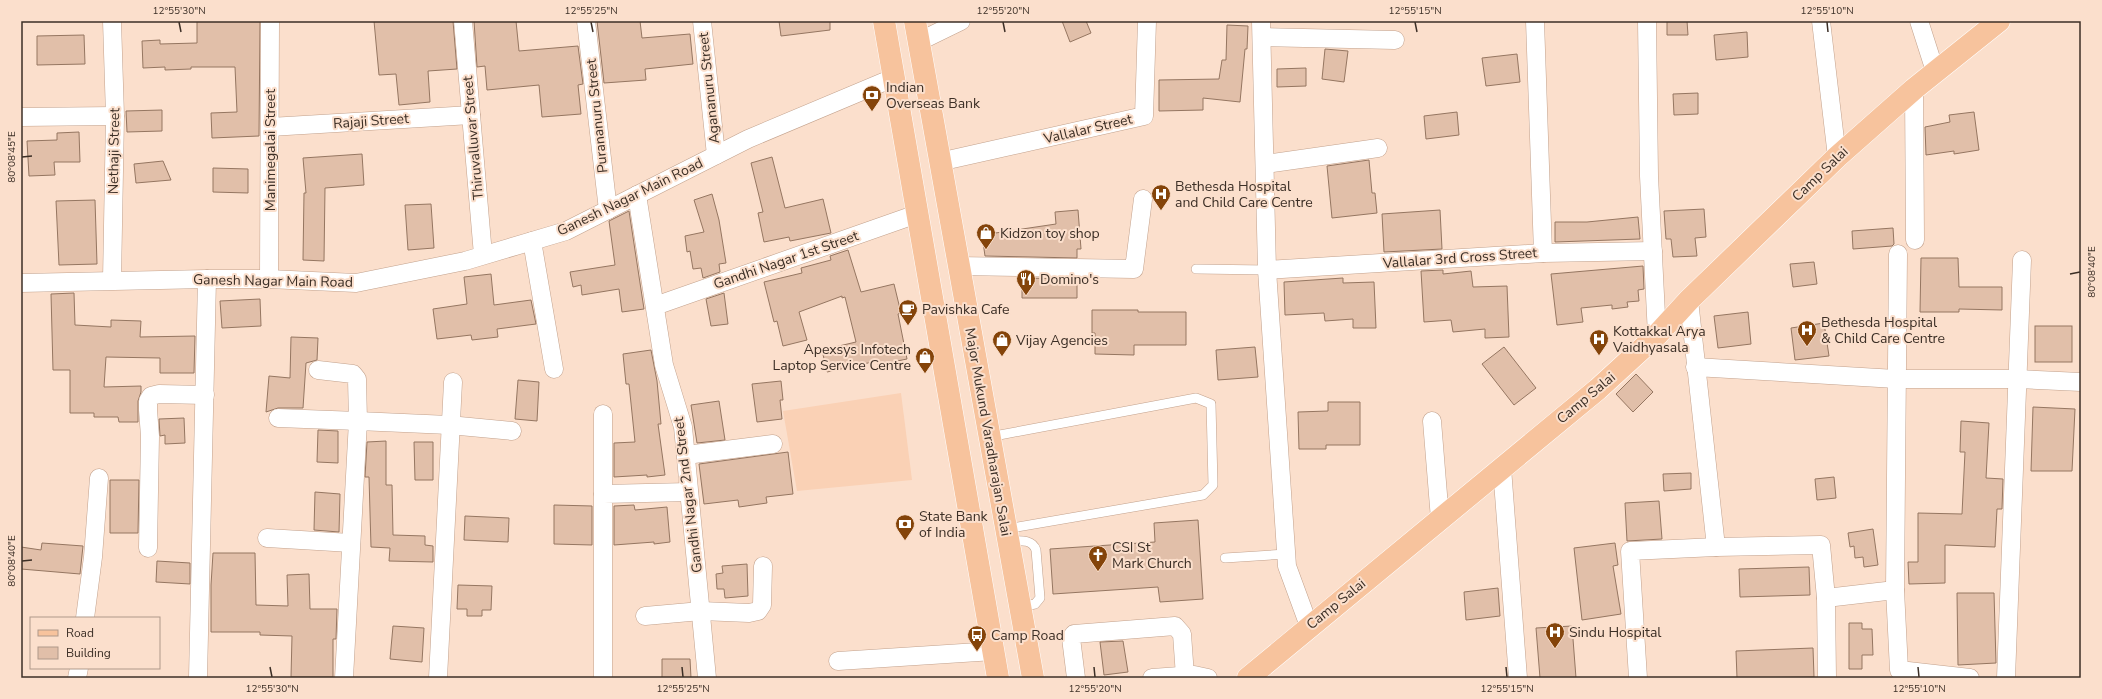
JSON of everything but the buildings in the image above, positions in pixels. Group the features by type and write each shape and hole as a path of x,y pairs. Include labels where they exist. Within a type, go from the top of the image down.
{"main road":[{"path":"884,21 998,678"},
{"name":"Camp Salai","path":"1253,676 1310,626 1598,389 1657,335 1689,300 1837,157 1935,71 1999,21"},
{"name":"Major Mukund Varadharajan Salai","path":"916,31 1033,678"}],"street":[{"name":"Nethaji Street","path":"112,21 115,116 112,280"},
{"name":"Manimegalai Street","path":"269,279 270,21"},
{"name":"Thiruvalluvar Street","path":"463,21 483,255"},
{"name":"Purananuru Street","path":"586,21 608,210"},
{"name":"Agananuru Street","path":"702,21 716,155"},
{"path":"916,31 961,21"},
{"name":"Vallalar Street","path":"939,162 1144,116 1147,21"},
{"path":"1535,21 1543,253"},
{"path":"1647,21 1649,176 1657,335"},
{"path":"1821,21 1837,157"},
{"path":"1920,21 1935,71"},
{"path":"1310,626 1287,566 1286,554 1268,270 1262,29 1395,40"},
{"name":"Ganesh Nagar Main Road","path":"21,283 112,280 269,279 356,283 465,261 566,232 748,139 893,78"},
{"path":"1914,89 1915,240"},
{"name":"Rajaji Street","path":"270,127 471,115"},
{"path":"21,117 115,116"},
{"path":"1265,164 1378,148"},
{"name":"Gandhi Nagar 2nd Street","path":"637,195 664,364 683,426 707,678"},
{"path":"958,266 1134,269 1143,200"},
{"name":"Gandhi Nagar 1st Street","path":"655,306 917,214"},
{"path":"532,241 554,369"},
{"name":"Vallalar 3rd Cross Street","path":"1268,270 1543,253 1653,251"},
{"path":"1898,254 1895,590 1899,670 1970,678"},
{"path":"2006,678 2022,260"},
{"path":"198,678 207,279"},
{"path":"1689,300 1695,367 1716,548"},
{"path":"1695,367 1896,379 2017,379 2081,382"},
{"path":"318,370 354,374 357,379 358,421 344,678"},
{"path":"438,678 452,382"},
{"path":"148,548 150,436 148,401 151,396 159,394 205,394"},
{"path":"603,414 604,678"},
{"path":"278,418 449,425 512,431"},
{"path":"1432,421 1440,519"},
{"path":"686,455 773,444"},
{"path":"1502,468 1518,678"},
{"path":"85,617 93,556 100,478"},
{"path":"603,494 689,492"},
{"path":"267,538 351,543"},
{"path":"1638,678 1630,551 1821,545 1826,598 1827,678"},
{"path":"645,616 701,611 758,612 762,605 763,566"},
{"path":"1826,598 1895,590"},
{"path":"1076,678 1071,638 1074,634 1175,626 1182,634 1185,676"},
{"path":"838,661 994,651"},
{"path":"1152,678 1199,675 1208,678"}],"lane":[{"path":"1196,269 1268,270"},
{"path":"989,437 1196,398 1211,404 1213,485 1203,494 1007,535"},
{"path":"1225,558 1286,554"}],"shaded area":[{"path":"901,393 912,480 797,491 783,411"}],"place":[{"name":"Indian Overseas Bank","path":"872,112"},
{"name":"Bethesda Hospital and Child Care Centre","path":"1161,211"},
{"name":"Kidzon toy shop","path":"986,250"},
{"name":"Domino's","path":"1026,296"},
{"name":"Pavishka Cafe","path":"908,326"},
{"name":"Bethesda Hospital & Child Care Centre","path":"1807,347"},
{"name":"Kottakkal Arya Vaidhyasala","path":"1599,356"},
{"name":"Vijay Agencies","path":"1002,357"},
{"name":"Apexsys Infotech Laptop Service Centre","path":"925,374"},
{"name":"State Bank of India","path":"905,541"},
{"name":"CSI St Mark Church","path":"1098,572"},
{"name":"Sindu Hospital","path":"1555,649"},
{"name":"Camp Road","path":"977,652"}]}
